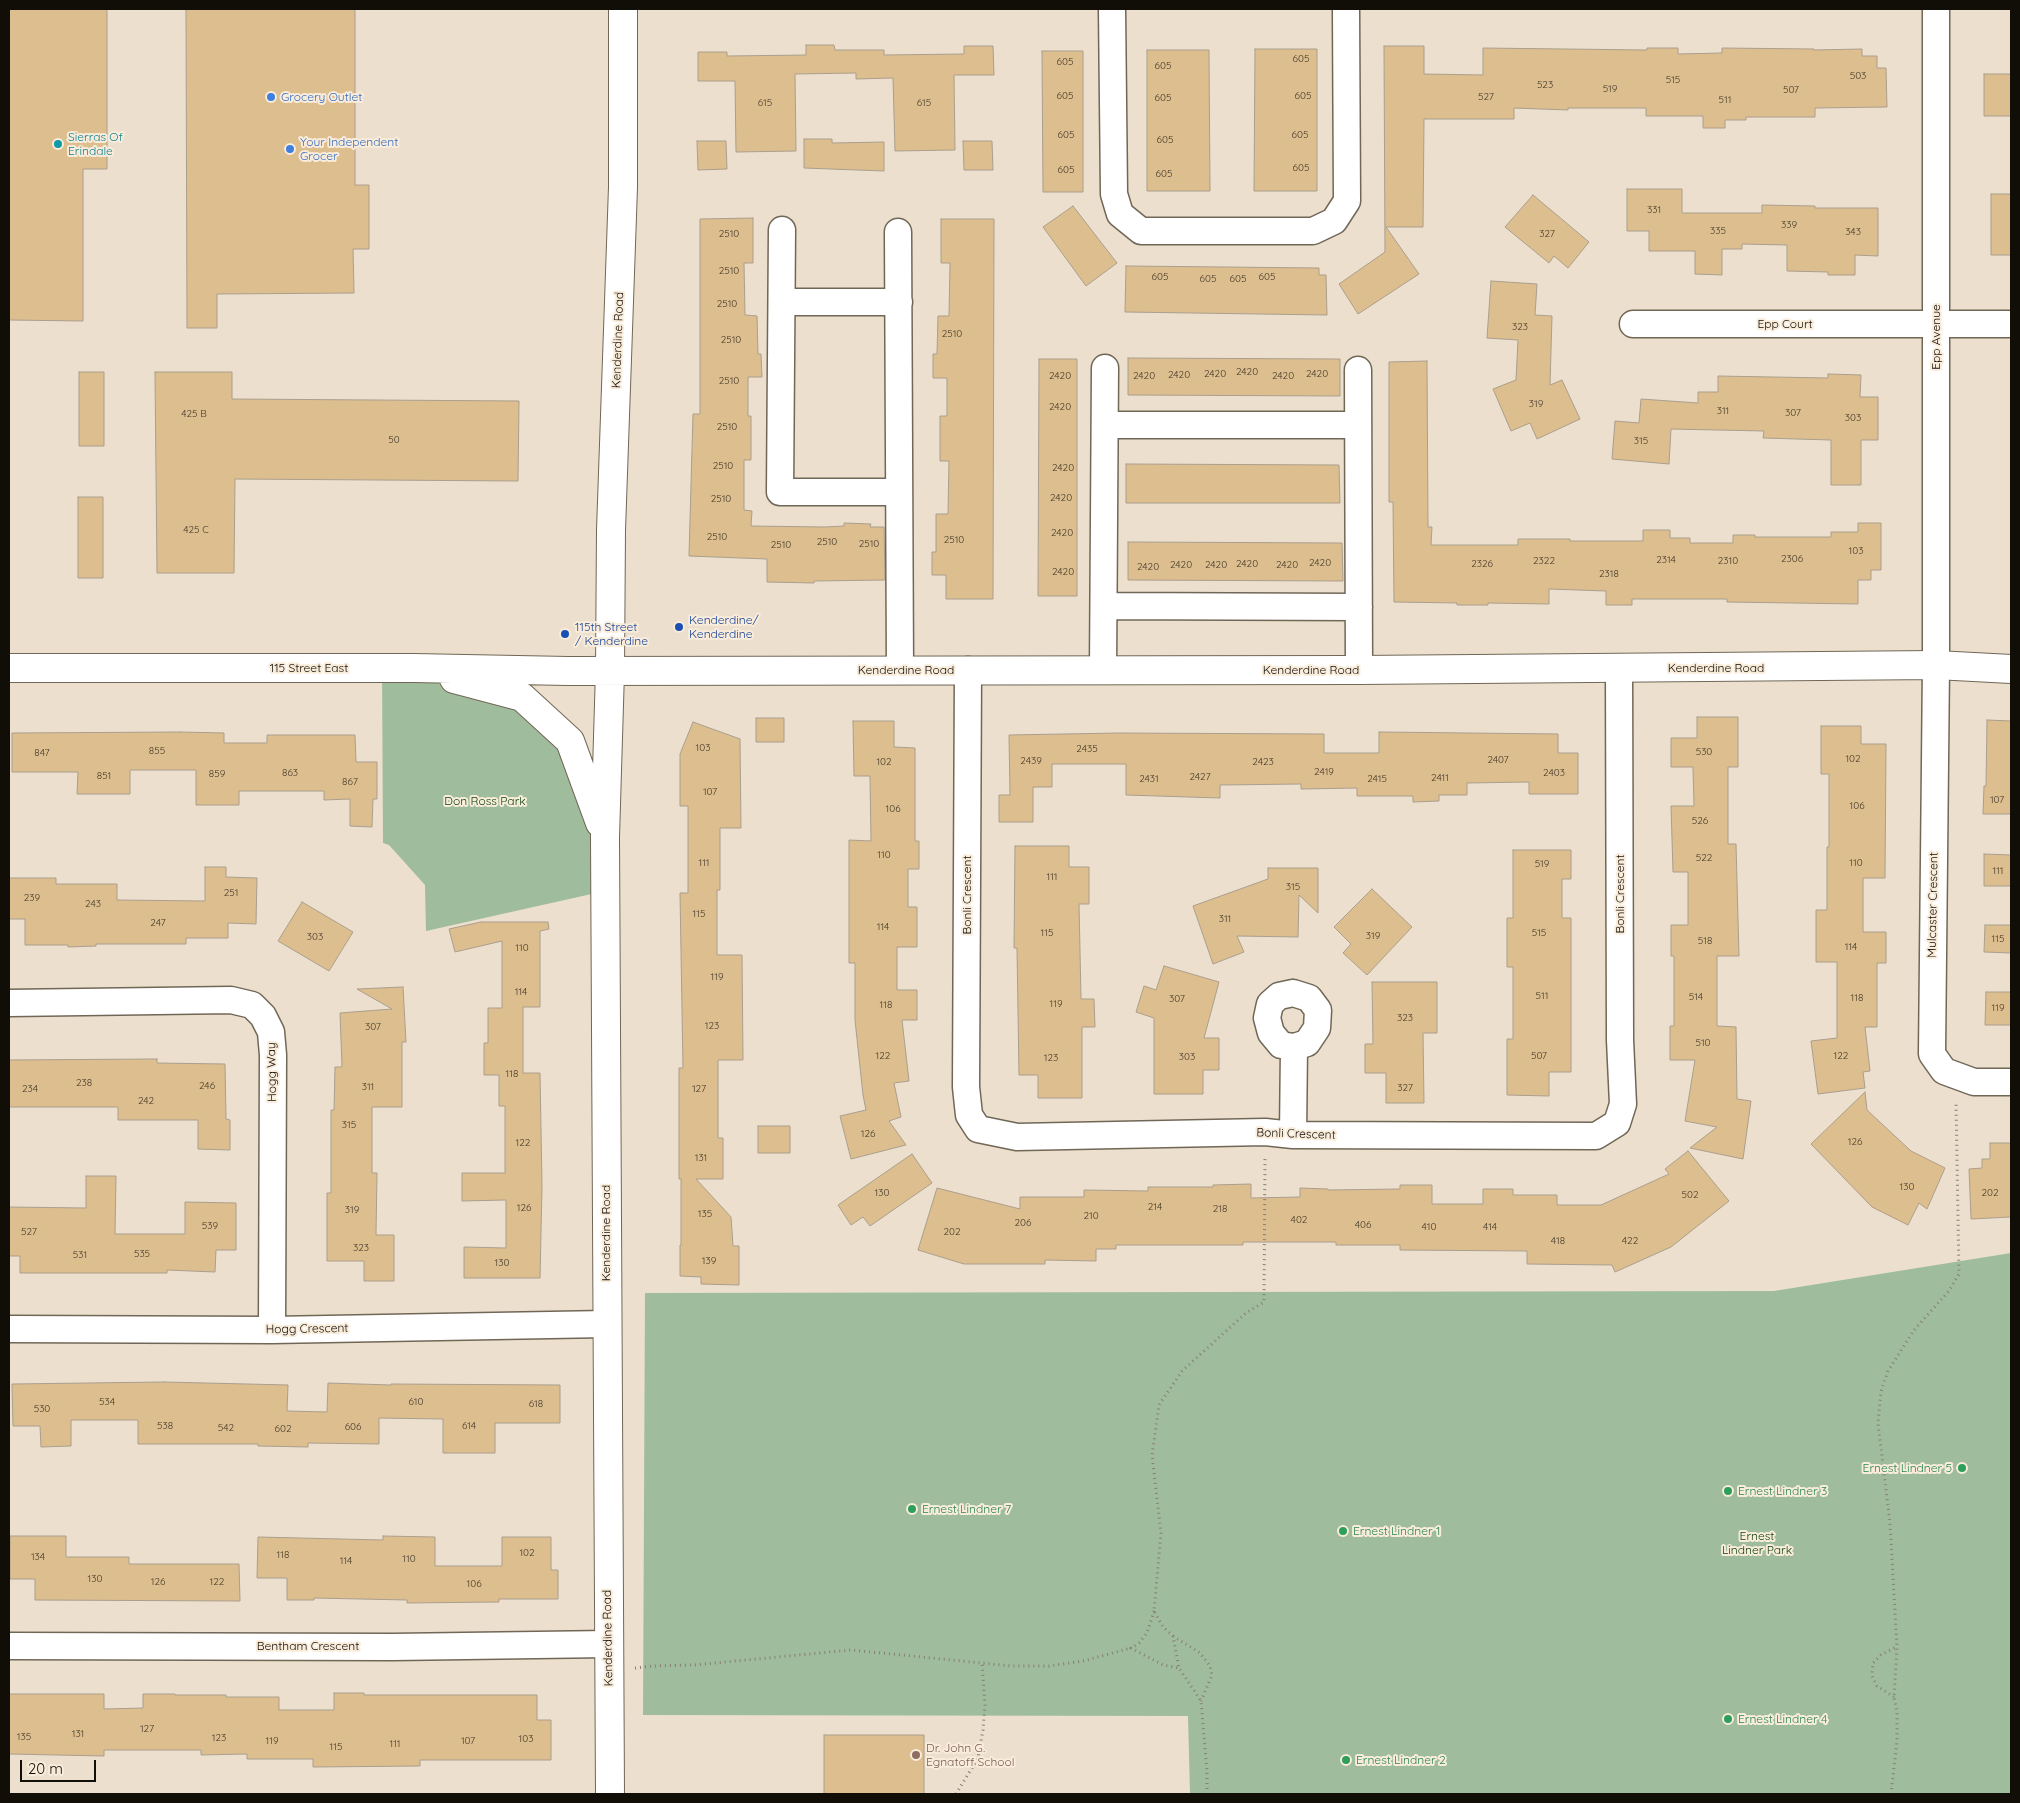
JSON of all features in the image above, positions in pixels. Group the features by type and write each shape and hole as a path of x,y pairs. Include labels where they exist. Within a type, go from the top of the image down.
{"street":[{"name":"Kenderdine Road","path":"610,1794 606,1324 605,837 610,671 611,530 623,187 623,9"},
{"path":"1112,9 1114,194 1120,214 1141,231 1313,231 1334,221 1347,201 1346,9"},
{"name":"Epp Avenue","path":"1936,9 1936,666"},
{"path":"782,230 780,492 899,492"},
{"path":"898,232 900,670"},
{"path":"782,302 898,302"},
{"name":"Epp Court","path":"1633,324 2011,324"},
{"path":"1104,368 1104,670"},
{"path":"1358,370 1360,670"},
{"path":"1104,426 1358,426"},
{"path":"1104,606 1359,607"},
{"name":"Kenderdine Road","path":"610,671 1360,670 1936,666 2011,669"},
{"name":"Mulcaster Crescent","path":"1936,666 1932,1054 1944,1071 1974,1082 2011,1082"},
{"name":"115 Street East","path":"9,668 414,668 610,671"},
{"path":"414,668 522,697 570,741 605,837"},
{"name":"Bonli Crescent","path":"968,670 966,1087 969,1114 978,1128 1017,1137 1265,1132 1292,1135 1596,1136 1617,1123 1623,1104 1620,1040 1619,668"},
{"name":"Hogg Way","path":"9,1003 231,1000 252,1005 263,1016 271,1032 273,1055 272,1330"},
{"path":"1292,1135 1294,1047"},
{"name":"Hogg Crescent","path":"9,1329 272,1330 606,1324"},
{"name":"Bentham Crescent","path":"9,1646 393,1647 608,1644"}],"path":[{"path":"1891,1794 1898,1740 1898,1712 1894,1697 1897,1647 1890,1523 1878,1423 1881,1390 1888,1371 1914,1330 1949,1292 1959,1274 1956,1118"},
{"path":"609,1671 851,1650 1012,1666 1049,1666 1083,1661 1131,1648 1139,1643 1147,1633 1154,1611 1160,1533 1152,1455 1159,1405 1182,1372 1246,1314 1264,1302 1265,1132"},
{"path":"1154,1611 1163,1627 1173,1636 1200,1653 1210,1666 1212,1675 1201,1701"},
{"path":"1173,1636 1179,1668 1201,1701 1208,1794"},
{"path":"1894,1697 1877,1686 1872,1676 1873,1663 1881,1655 1897,1647"},
{"path":"1131,1648 1163,1665 1179,1668"},
{"path":"956,1794 978,1758 985,1705 982,1662"}],"green space":[{"name":"Don Ross Park","path":"382,668 522,697 570,741 605,891 426,931 425,885 389,845 383,843"},
{"name":"Ernest Lindner Park","path":"2011,1253 2011,1794 1190,1794 1188,1716 643,1715 645,1293 1774,1291"}],"building":[{"name":"Sierras Of Erindale","path":"9,9 107,9 107,169 83,169 83,321 9,320"},
{"name":"Grocery Outlet","path":"186,9 355,9 355,185 369,185 369,249 353,249 354,293 217,294 217,328 187,328"},
{"path":"806,45 834,45 835,50 884,50 884,55 964,54 964,46 993,46 994,75 954,75 955,150 895,151 893,78 856,79 856,73 795,74 796,151 736,152 735,81 698,81 698,52 727,52 727,56 806,55"},
{"path":"1384,46 1424,46 1424,74 1483,75 1483,48 1647,50 1647,48 1678,48 1678,54 1722,53 1722,48 1862,49 1862,56 1877,56 1877,68 1886,68 1887,107 1815,108 1815,117 1746,117 1746,120 1725,120 1725,128 1703,128 1703,116 1646,116 1646,108 1568,108 1568,110 1514,108 1514,119 1424,119 1423,227 1386,227 1419,274 1358,314 1339,284 1385,252"},
{"path":"1255,49 1317,49 1317,191 1254,191"},
{"path":"1147,50 1209,50 1210,191 1147,191"},
{"path":"1042,51 1083,51 1083,192 1043,192"},
{"path":"1984,74 2011,74 2011,116 1984,116"},
{"path":"804,139 832,139 832,143 884,142 884,171 804,168"},
{"path":"697,141 726,141 727,169 698,170"},
{"path":"963,141 992,141 993,170 964,170"},
{"path":"1627,189 1682,189 1682,213 1762,213 1762,205 1815,206 1815,208 1878,208 1878,256 1855,255 1855,275 1828,275 1828,272 1787,271 1787,245 1742,244 1742,249 1722,249 1722,275 1695,274 1695,251 1649,251 1649,231 1627,231"},
{"path":"1991,194 2011,194 2011,255 1991,255"},
{"path":"1533,195 1589,242 1568,268 1554,256 1549,263 1505,227"},
{"path":"1073,206 1117,263 1086,286 1043,227"},
{"path":"753,218 753,263 744,263 745,315 757,316 758,354 761,354 762,377 748,377 748,416 751,416 751,460 744,460 744,510 752,511 751,526 825,527 844,526 844,523 871,524 870,527 884,527 885,580 814,581 814,583 767,582 767,559 689,556 693,414 700,414 700,219"},
{"path":"941,219 994,219 993,599 946,599 946,575 932,575 932,552 936,552 936,514 948,514 949,461 940,461 940,416 947,416 947,378 933,378 933,354 937,354 938,316 949,316 950,263 941,263"},
{"path":"1126,266 1319,268 1319,275 1326,275 1327,315 1125,312"},
{"path":"1491,281 1537,284 1535,315 1552,316 1550,385 1562,380 1580,419 1537,439 1530,423 1511,431 1493,389 1516,380 1518,340 1487,338"},
{"path":"1128,358 1340,359 1340,396 1128,395"},
{"path":"1039,359 1077,359 1077,596 1038,596"},
{"path":"1427,361 1428,527 1432,527 1431,545 1518,545 1518,539 1643,541 1643,530 1670,530 1670,538 1690,538 1690,543 1733,543 1733,535 1755,535 1755,537 1831,537 1831,532 1858,532 1858,523 1881,523 1881,570 1871,570 1871,580 1858,580 1858,604 1727,602 1727,599 1632,599 1632,605 1606,605 1606,591 1549,589 1549,604 1488,603 1488,605 1457,605 1457,603 1394,602 1393,502 1389,502 1389,362"},
{"path":"79,372 104,372 104,446 79,446"},
{"path":"155,372 232,372 232,399 519,401 518,481 235,479 234,573 157,573"},
{"path":"1828,374 1861,375 1860,397 1878,397 1878,440 1861,440 1861,485 1831,485 1831,440 1763,438 1764,431 1671,429 1669,464 1612,459 1615,421 1639,423 1641,399 1698,403 1698,392 1718,392 1718,376 1828,378"},
{"path":"1126,464 1339,465 1340,503 1126,503"},
{"path":"78,497 103,497 103,578 78,578"},
{"path":"1128,542 1342,543 1343,581 1128,580"},
{"path":"1697,717 1738,717 1738,767 1728,767 1728,844 1736,844 1739,956 1717,956 1717,1026 1736,1027 1737,1099 1751,1101 1743,1159 1690,1148 1717,1127 1685,1121 1695,1060 1670,1060 1670,1026 1674,1026 1674,956 1671,956 1671,925 1688,925 1688,872 1673,872 1671,806 1694,806 1693,767 1671,767 1671,738 1697,738"},
{"path":"756,718 784,718 784,742 756,742"},
{"path":"1987,720 2011,721 2011,814 1983,814 1984,786 1986,786"},
{"path":"853,721 894,721 894,747 915,748 915,841 919,841 919,869 908,869 908,907 917,907 917,947 897,947 897,990 917,990 917,1020 902,1020 909,1081 894,1083 901,1117 889,1121 906,1145 851,1159 840,1116 866,1110 855,1020 855,963 849,963 849,840 871,841 870,776 854,776"},
{"path":"693,722 740,739 741,828 720,828 720,890 717,890 717,955 742,955 743,1060 718,1060 718,1138 723,1138 723,1179 696,1179 731,1217 733,1246 739,1246 739,1285 701,1284 701,1277 680,1276 679,1068 683,1068 680,893 688,893 688,806 680,806 680,754"},
{"path":"1821,726 1861,726 1861,744 1886,744 1885,878 1863,878 1863,932 1886,932 1886,963 1877,963 1877,1027 1865,1027 1870,1071 1863,1072 1865,1088 1818,1094 1811,1041 1837,1038 1837,962 1816,962 1816,910 1827,910 1827,847 1829,847 1829,774 1821,774"},
{"path":"1379,732 1558,734 1558,753 1578,753 1578,794 1529,794 1529,782 1467,783 1467,795 1439,795 1439,801 1413,802 1413,796 1357,796 1357,788 1301,789 1301,784 1220,785 1220,798 1126,795 1126,764 1052,764 1052,787 1033,787 1033,822 999,822 999,795 1010,795 1009,735 1118,733 1324,734 1324,753 1379,753"},
{"path":"12,733 224,733 224,743 267,743 267,735 355,735 356,762 377,762 377,799 373,799 372,827 350,826 350,799 324,800 324,791 239,791 239,805 196,805 196,770 130,770 130,794 77,794 78,772 12,772"},
{"path":"1015,846 1069,846 1069,867 1089,867 1089,904 1079,904 1081,999 1094,999 1095,1027 1082,1027 1082,1098 1038,1098 1038,1075 1019,1075 1017,948 1014,948"},
{"path":"1513,850 1571,850 1571,879 1562,879 1562,918 1571,918 1571,1072 1549,1072 1549,1096 1507,1095 1507,1039 1513,1039 1513,967 1507,967 1507,918 1513,918"},
{"path":"1984,854 2011,855 2011,886 1984,886"},
{"path":"205,867 226,867 226,877 257,878 256,924 228,923 228,938 186,938 186,944 96,944 96,946 68,947 68,945 25,945 25,919 9,919 9,878 56,878 56,884 117,884 117,900 205,901"},
{"path":"1268,868 1318,868 1318,913 1299,895 1298,937 1237,936 1244,952 1213,964 1193,906 1268,879"},
{"path":"1372,889 1412,927 1367,975 1343,953 1351,944 1334,927"},
{"path":"302,902 353,932 329,971 278,941"},
{"path":"481,922 548,922 549,929 540,931 540,1007 523,1007 523,1073 540,1073 542,1186 540,1278 464,1278 464,1247 506,1248 506,1200 462,1201 462,1173 505,1173 505,1106 499,1106 499,1075 484,1075 484,1043 488,1043 488,1008 502,1008 502,941 455,952 449,929"},
{"path":"1985,925 2011,925 2011,953 1984,952"},
{"path":"1164,966 1219,982 1204,1038 1219,1038 1219,1070 1203,1070 1203,1094 1154,1094 1154,1018 1136,1012 1144,986 1156,990"},
{"path":"1372,982 1437,982 1437,1033 1423,1033 1424,1103 1386,1103 1386,1073 1365,1073 1365,1044 1373,1044"},
{"path":"403,987 406,1042 402,1042 402,1107 372,1107 372,1173 377,1173 376,1235 394,1235 394,1281 364,1281 364,1261 327,1261 327,1193 331,1193 331,1110 334,1110 335,1067 342,1067 340,1013 392,1009 357,989"},
{"path":"1986,992 2011,992 2011,1025 1985,1025"},
{"path":"157,1059 157,1063 225,1064 226,1119 230,1120 230,1150 198,1149 198,1120 118,1120 118,1107 9,1107 9,1060"},
{"path":"1865,1092 1867,1110 1911,1151 1945,1168 1927,1209 1919,1203 1908,1225 1872,1207 1811,1144"},
{"path":"758,1126 790,1126 790,1153 758,1153"},
{"path":"1990,1143 2011,1143 2011,1217 1971,1219 1969,1169 1982,1168 1982,1159 1990,1159"},
{"path":"1688,1151 1729,1201 1671,1247 1615,1272 1612,1265 1527,1264 1527,1251 1400,1250 1400,1245 1336,1245 1336,1242 1243,1242 1243,1245 1116,1245 1116,1249 1096,1249 1096,1261 1045,1260 1045,1264 964,1264 918,1250 937,1188 1020,1209 1020,1197 1084,1197 1084,1190 1148,1191 1148,1187 1213,1187 1213,1185 1251,1184 1251,1198 1300,1197 1300,1188 1328,1190 1400,1189 1400,1185 1432,1185 1432,1204 1483,1204 1483,1189 1513,1189 1513,1195 1557,1195 1557,1205 1601,1205 1669,1174 1665,1169"},
{"path":"912,1154 932,1183 870,1226 863,1217 851,1225 838,1205"},
{"path":"86,1176 116,1176 115,1234 185,1234 185,1202 236,1203 236,1250 216,1250 215,1272 167,1270 167,1273 20,1273 20,1256 9,1256 9,1207 86,1208"},
{"path":"164,1382 288,1385 287,1411 327,1412 328,1383 560,1385 560,1423 495,1423 495,1453 443,1453 443,1419 379,1418 379,1444 308,1443 308,1447 258,1446 258,1444 138,1444 138,1420 71,1420 71,1446 41,1447 40,1426 13,1426 12,1384"},
{"path":"10,1536 66,1536 66,1557 129,1557 129,1564 239,1564 240,1601 35,1600 35,1579 10,1579"},
{"path":"383,1536 435,1537 435,1566 502,1566 502,1537 551,1537 551,1570 558,1570 558,1599 499,1599 499,1602 407,1603 407,1600 314,1598 314,1600 287,1600 287,1578 257,1578 258,1537 383,1540"},
{"path":"334,1693 364,1693 364,1695 537,1695 537,1720 551,1720 551,1760 420,1760 420,1766 313,1767 313,1759 247,1759 247,1754 201,1755 201,1750 104,1750 104,1756 9,1754 9,1694 104,1694 104,1709 143,1708 143,1694 175,1694 226,1695 226,1697 279,1697 279,1710 334,1710"},
{"name":"Dr. John G. Egnatoff School","path":"824,1735 924,1735 924,1794 824,1794"}],"place":[{"name":"Grocery Outlet","path":"271,97"},
{"name":"Sierras Of Erindale","path":"58,144"},
{"name":"Your Independent Grocer","path":"290,149"},
{"name":"Kenderdine/ Kenderdine","path":"679,627"},
{"name":"115th Street / Kenderdine","path":"565,634"},
{"name":"Ernest Lindner 5","path":"1962,1468"},
{"name":"Ernest Lindner 3","path":"1728,1491"},
{"name":"Ernest Lindner 7","path":"912,1509"},
{"name":"Ernest Lindner 1","path":"1343,1531"},
{"name":"Ernest Lindner 4","path":"1728,1719"},
{"name":"Dr. John G. Egnatoff School","path":"916,1755"},
{"name":"Ernest Lindner 2","path":"1346,1760"}]}
